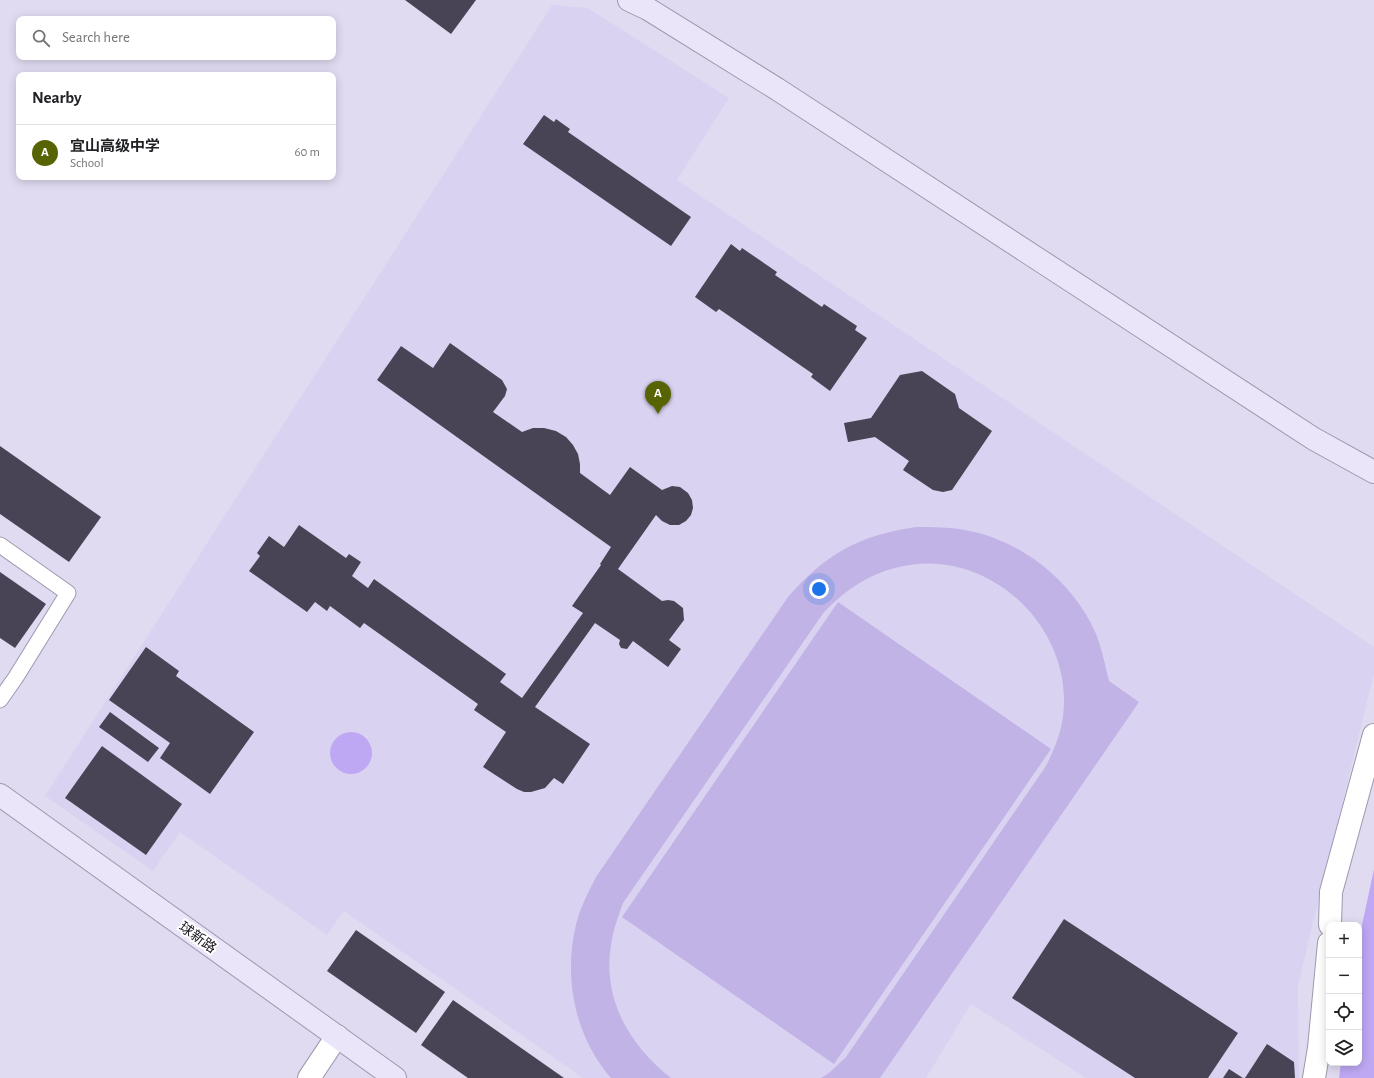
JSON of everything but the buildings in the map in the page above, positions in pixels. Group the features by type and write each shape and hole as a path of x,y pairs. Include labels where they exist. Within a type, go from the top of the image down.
{"street":[{"path":"629,0 648,9 777,89 1314,439 1374,472"},
{"path":"1330,922 1331,892 1374,735"},
{"name":"球新路","path":"0,795 395,1078"},
{"path":"1314,1078 1319,1048 1328,958"},
{"path":"309,1078 337,1036"}],"lane":[{"path":"0,545 68,593 0,700"}],"shaded area":[{"path":"552,5 588,8 729,98 677,180 1374,647 1374,673 1298,985 1299,1078 1086,1078 971,1004 926,1078 583,1078 344,911 327,935 180,832 153,871 45,796"},
{"path":"916,527 953,528 986,535 1025,553 1043,566 1059,580 1074,597 1086,615 1096,634 1109,681 1139,702 880,1078 821,1078 829,1073 846,1057 1046,766 1056,745 1062,723 1063,689 1056,656 1041,626 1019,601 993,581 962,568 929,563 884,571 856,585 824,612 623,903 613,934 609,965 615,1002 622,1020 643,1051 671,1078 611,1078 599,1062 581,1025 575,1006 572,985 572,945 576,925 587,895 596,877 788,597 816,569 845,549 877,536"},
{"path":"838,602 1051,749 834,1064 622,917"},
{"path":"347,732 355,732 363,735 369,741 372,753 369,765 363,771 355,774 347,774 339,771 333,765 330,757 330,749 333,741 339,735"},
{"path":"1374,869 1374,1078 1339,1078 1341,1066 1362,1066 1362,925"}],"place":[{"name":"宜山高级中学","path":"658,414"}]}
